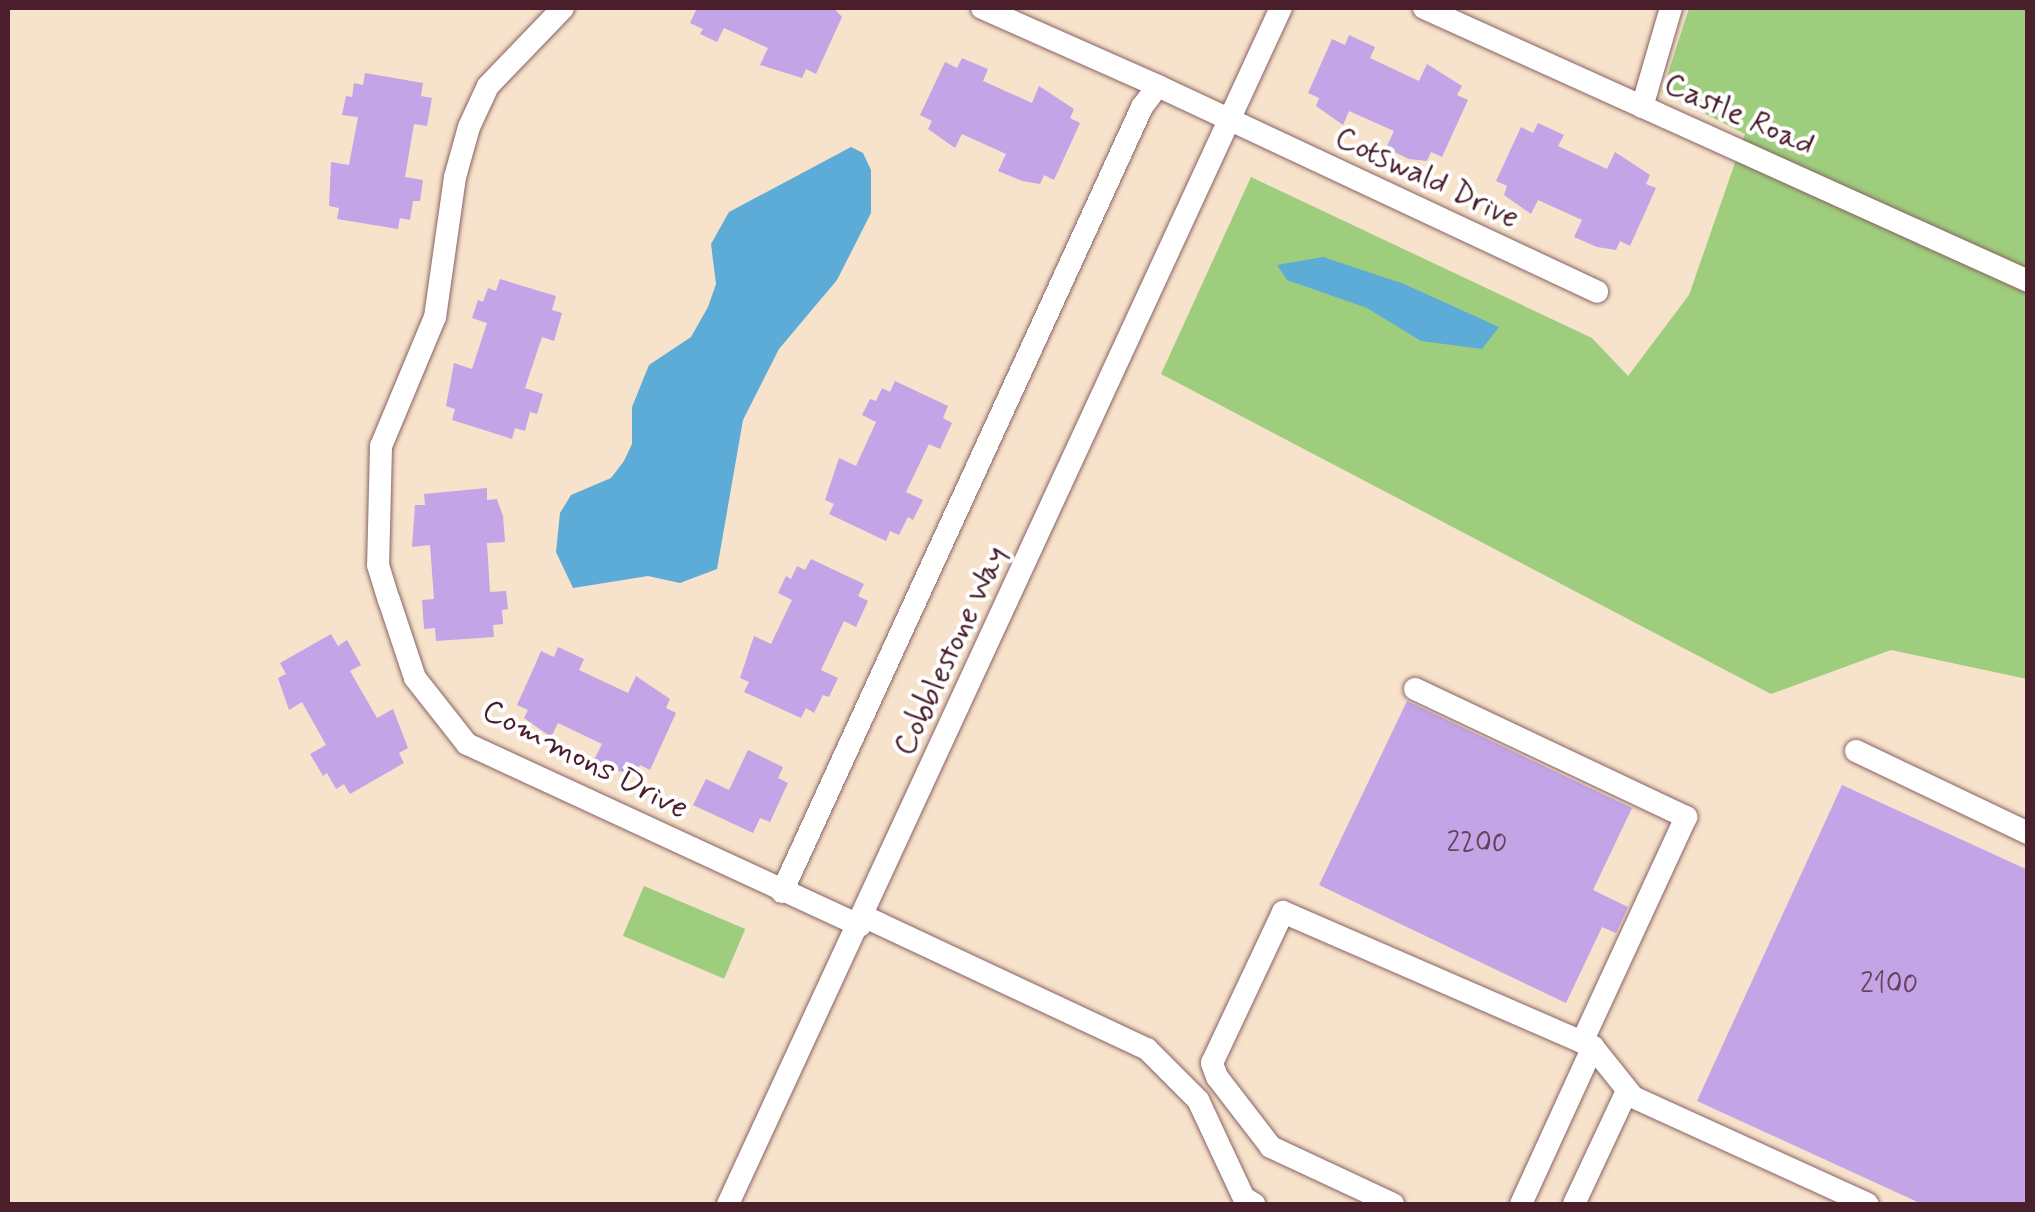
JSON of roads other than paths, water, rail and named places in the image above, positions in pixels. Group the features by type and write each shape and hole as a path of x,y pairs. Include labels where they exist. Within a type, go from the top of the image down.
{"street":[{"name":"Commons Drive","path":"563,8 488,86 468,127 434,317 382,446 378,565 415,678 467,744 782,892 862,922 1147,1049 1198,1100 1244,1198 1254,1204"},
{"path":"982,8 1158,86 1230,123"},
{"name":"Cobblestone Way","path":"728,1204 862,922 1281,8"},
{"name":"Castle Road","path":"1424,8 2028,282"},
{"path":"1642,107 1670,8"},
{"name":"Cobblestone Way","path":"782,892 1142,107 1158,86"},
{"name":"Cotswald Drive","path":"1230,123 1597,292"},
{"path":"1416,689 1686,817 1521,1204"},
{"path":"1856,751 2028,833"},
{"path":"1392,1204 1270,1147 1217,1077 1212,1063 1282,912 1588,1045 1627,1091 1868,1204"},
{"path":"1574,1204 1627,1091"}],"water":[{"path":"851,147 863,153 871,170 871,213 837,280 779,349 743,420 717,569 680,583 648,576 573,588 556,552 560,513 571,495 611,478 624,461 632,444 632,407 649,365 691,337 708,307 716,284 711,244 729,212"},
{"path":"1323,257 1404,284 1499,327 1482,349 1421,341 1367,308 1287,280 1277,265"}]}
